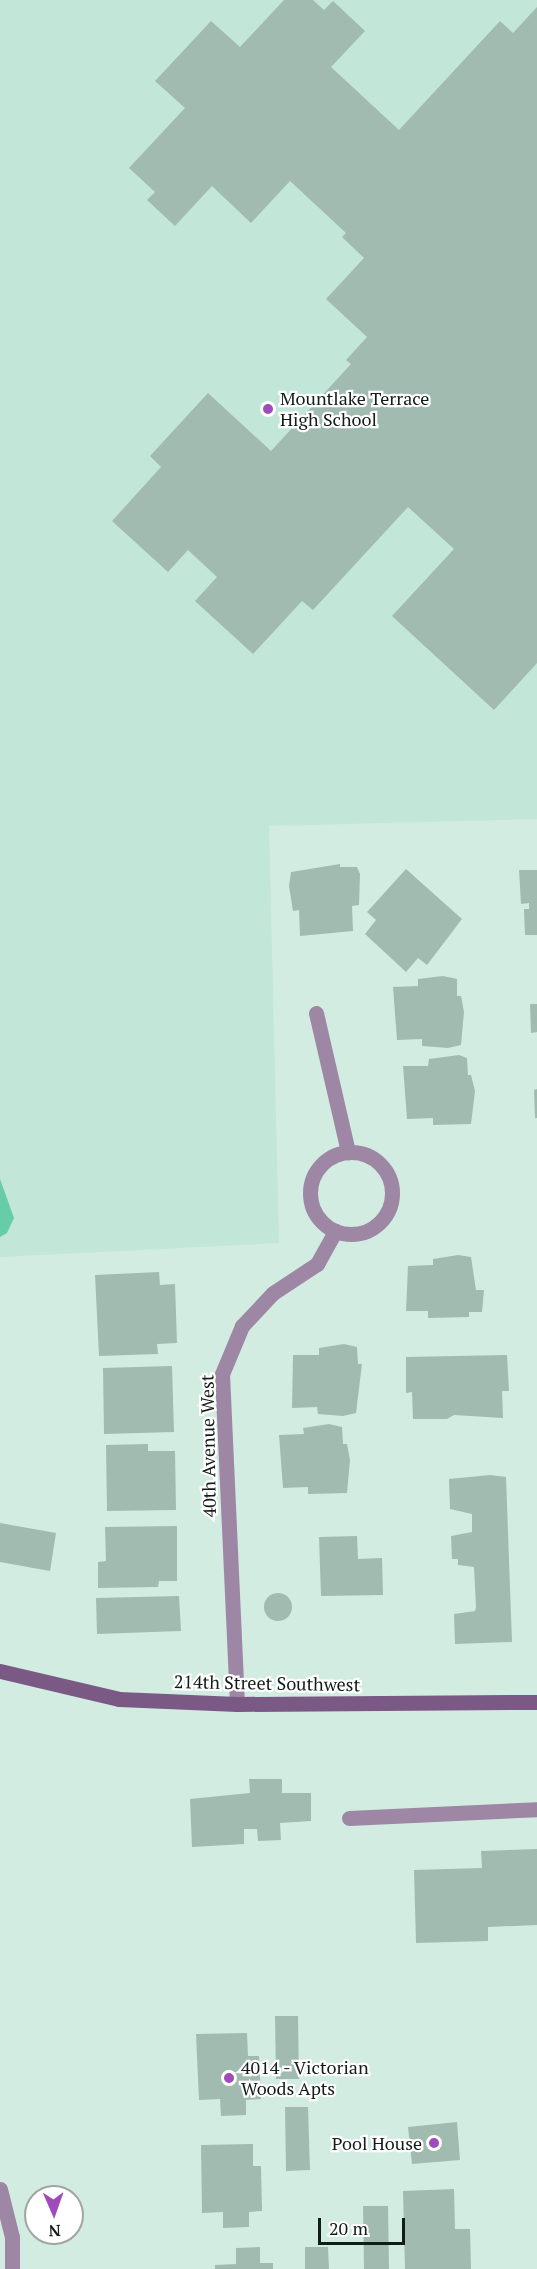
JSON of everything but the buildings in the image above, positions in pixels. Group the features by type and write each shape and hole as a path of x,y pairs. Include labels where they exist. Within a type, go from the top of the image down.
{"street":[{"path":"316,1013 348,1152"},
{"path":"348,1152 367,1154 378,1161 392,1183 389,1209 372,1228 361,1233 335,1231 316,1214 310,1189 320,1166 330,1157 348,1152"},
{"name":"40th Avenue West","path":"237,1704 222,1374 242,1326 273,1293 317,1264 335,1231"},
{"name":"214th Street Southwest","path":"0,1671 119,1699 237,1704 537,1702"},
{"path":"349,1818 537,1809"},
{"path":"0,2189 12,2237 12,2269"}],"shaded area":[{"name":"Mountlake Terrace High School","path":"0,0 537,0 537,819 269,826 279,1243 0,1257"},
{"path":"0,1179 14,1218 7,1233 0,1237"}],"place":[{"name":"Mountlake Terrace High School","path":"268,409"},
{"name":"4014 - Victorian Woods Apts","path":"229,2078"},
{"name":"Pool House","path":"434,2143"}]}
